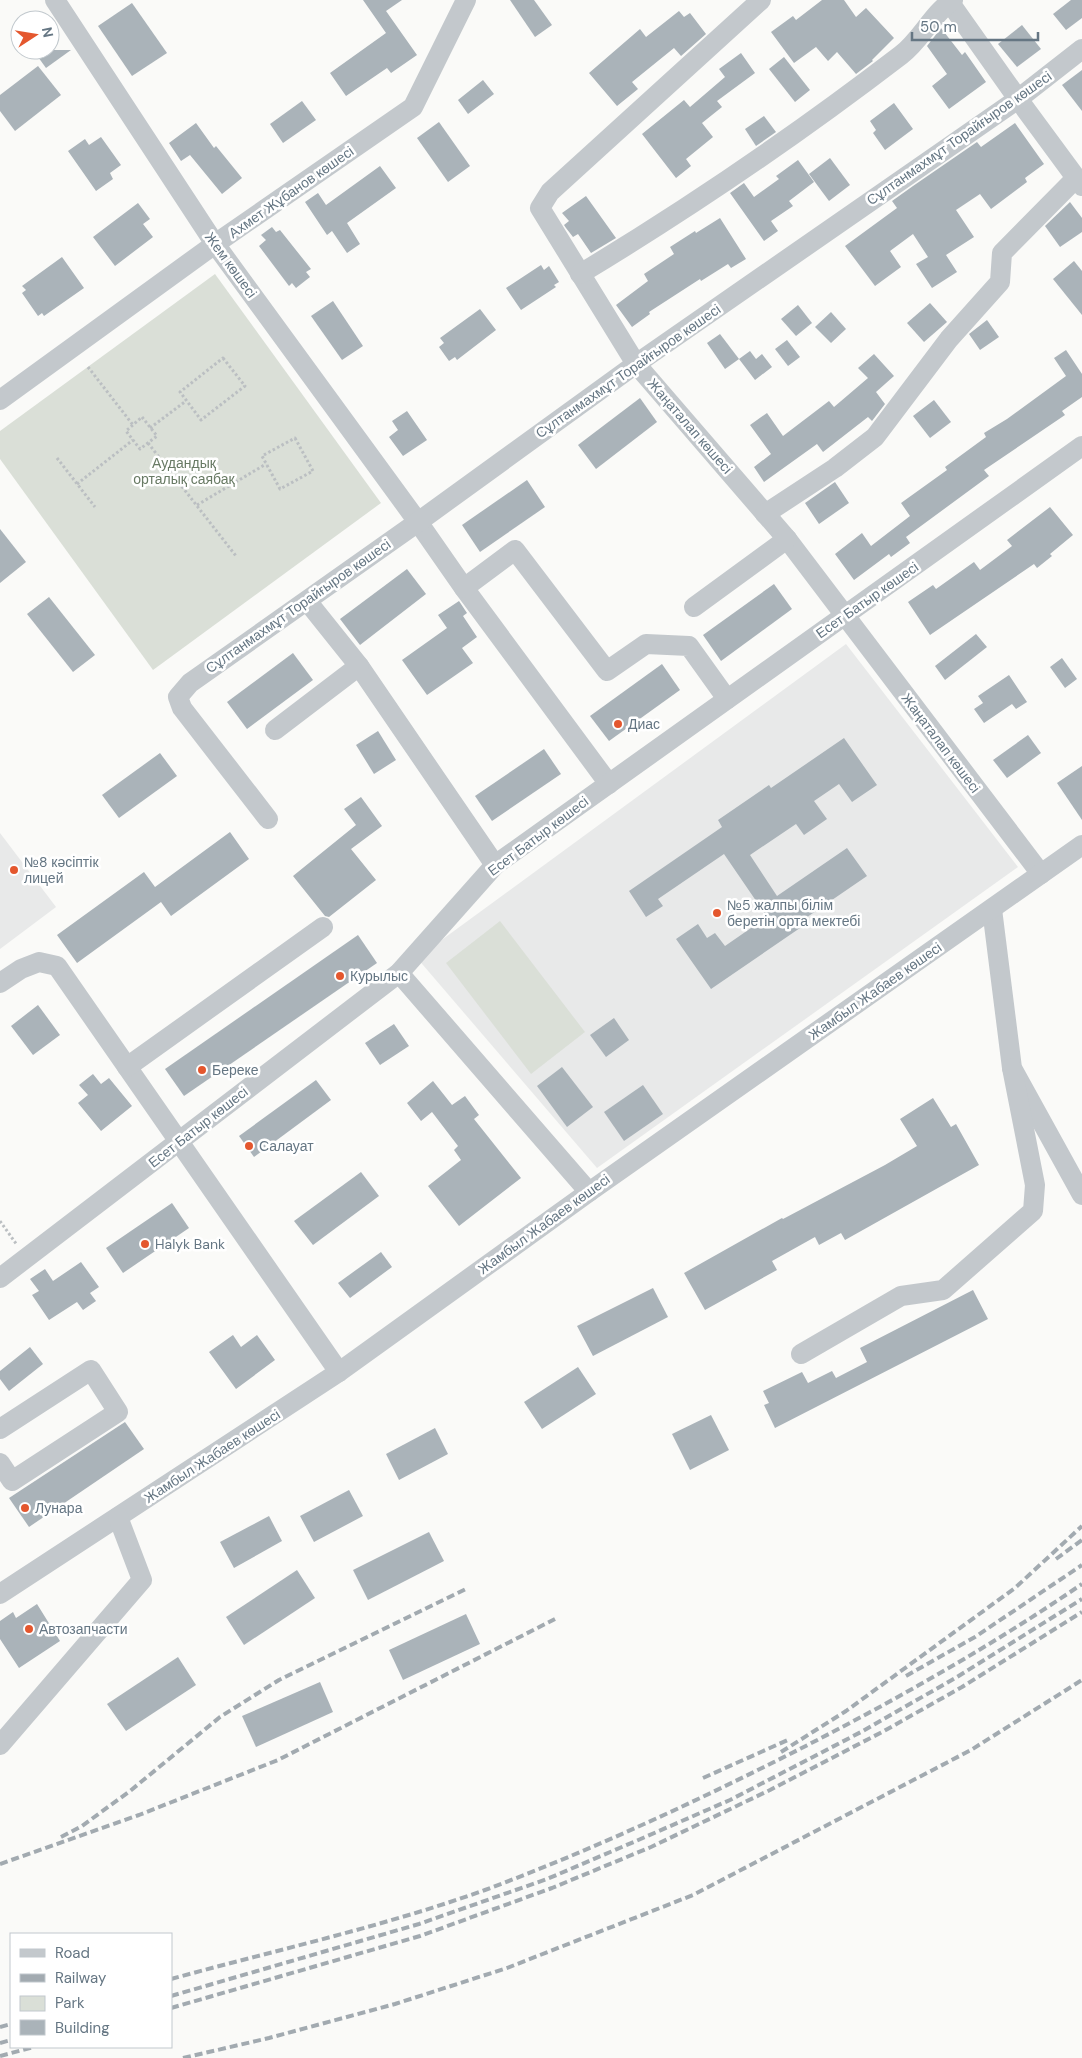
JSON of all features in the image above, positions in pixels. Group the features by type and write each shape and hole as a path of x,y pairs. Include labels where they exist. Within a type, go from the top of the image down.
{"street":[{"name":"Жем көшесі","path":"55,0 216,244 464,588 609,784"},
{"name":"Ахмет Жұбанов көшесі","path":"0,400 216,244 413,107 466,0"},
{"name":"Жаңаталап көшесі","path":"761,0 550,192 540,208 636,364 787,539 1041,874"},
{"path":"580,274 641,237 789,137 903,54 950,1 1018,99 1079,182 1002,253 1000,282 949,340 875,437 835,468 765,514"},
{"name":"Сұлтанмахмұт Торайғыров көшесі","path":"268,819 182,708 178,697 190,683 418,522 636,364 1018,99 1082,49"},
{"name":"Есет Батыр көшесі","path":"0,1278 399,973 495,865 1082,446"},
{"path":"694,607 787,539"},
{"path":"464,588 515,550 607,671 646,644 689,646 727,699"},
{"path":"307,601 359,666 495,865"},
{"path":"275,730 359,666"},
{"name":"Жамбыл Жабаев көшесі","path":"1,1592 339,1372 589,1192 1082,846"},
{"path":"801,1354 900,1296 943,1290 1032,1211 1035,1185 1012,1068 992,909"},
{"path":"127,1067 323,927"},
{"path":"0,983 21,969 39,962 57,966 339,1372"},
{"path":"399,973 589,1192"},
{"path":"1012,1068 1082,1195"},
{"path":"0,1429 91,1370 118,1412 12,1481 0,1463"},
{"path":"0,1745 142,1580 118,1517"}],"path":[{"path":"224,358 245,386 201,420 186,400 180,392 224,358"},
{"path":"88,367 133,425"},
{"path":"150,428 186,400"},
{"path":"142,418 150,428 157,436 140,449 126,431 142,418"},
{"path":"295,438 313,471 280,489 266,464 262,456 295,438"},
{"path":"77,484 133,440"},
{"path":"148,443 236,556"},
{"path":"57,458 95,507"},
{"path":"197,506 266,464"},
{"path":"0,1221 27,1259"}],"shaded area":[{"name":"№5 жалпы білім беретін орта мектебі","path":"846,644 1018,867 597,1168 417,958"},
{"name":"№8 кәсіптік лицей","path":"0,833 56,907 0,949"}],"green space":[{"name":"Аудандық орталық саябақ","path":"215,274 381,503 153,670 0,459 0,431"},
{"path":"500,921 585,1032 531,1074 446,963"}],"building":[{"path":"363,0 402,0 386,11 417,55 391,73 387,68 346,96 330,73 386,33"},
{"path":"510,0 534,0 552,25 535,37"},
{"path":"822,0 844,0 856,17 866,8 894,38 873,61 856,74 837,52 828,61 816,47 794,63 771,32 793,16 796,20"},
{"path":"1071,0 1082,0 1082,18 1066,30 1053,14"},
{"path":"132,3 167,53 132,76 98,26"},
{"path":"679,11 684,17 690,13 706,34 681,56 674,48 632,82 638,89 617,106 589,73 640,29 646,37"},
{"path":"1022,25 1041,49 1017,67 998,44"},
{"path":"941,28 962,55 965,52 986,82 949,109 932,86 947,74 927,46"},
{"path":"60,50 71,50 60,58"},
{"path":"741,53 755,73 717,101 722,107 702,123 713,137 686,159 691,166 676,178 642,134 684,100 690,107 725,77 719,69"},
{"path":"784,57 810,90 795,102 769,69"},
{"path":"40,60 57,60 46,68"},
{"path":"38,66 61,95 15,131 0,111 0,95"},
{"path":"1082,70 1082,111 1062,85"},
{"path":"483,80 494,94 468,114 458,100"},
{"path":"302,101 316,120 283,143 270,124"},
{"path":"894,103 913,129 885,150 873,133 876,130 870,121"},
{"path":"764,116 776,132 756,146 745,129"},
{"path":"439,122 470,166 448,182 417,138"},
{"path":"196,123 214,148 216,146 242,178 222,194 190,155 181,161 169,143"},
{"path":"1015,123 1044,164 1025,178 1027,182 991,209 980,194 956,210 974,237 946,255 957,272 932,288 916,264 928,257 913,234 890,251 901,267 875,286 845,246 897,208 892,201 977,142 981,147"},
{"path":"101,137 121,165 110,173 113,179 96,191 68,151 85,139 89,145"},
{"path":"830,158 850,185 829,201 809,174"},
{"path":"798,160 814,182 789,201 793,206 771,221 778,231 764,241 730,193 744,183 754,197 779,179 776,176"},
{"path":"380,166 396,188 347,223 360,244 347,253 332,231 327,235 305,202 318,193 326,205"},
{"path":"586,196 616,238 591,253 578,234 573,237 566,228 564,225 569,221 562,213"},
{"path":"1070,202 1082,218 1082,232 1060,247 1045,226"},
{"path":"138,203 150,219 143,224 153,237 115,266 93,237"},
{"path":"720,218 746,259 731,268 728,264 701,281 700,279 649,312 650,314 632,327 616,305 648,281 644,274 674,254 670,247"},
{"path":"272,227 276,232 280,230 311,269 306,272 310,277 296,288 292,283 289,286 259,246 266,240 261,235"},
{"path":"62,257 84,288 44,316 42,313 38,316 22,293 26,290 22,286"},
{"path":"1074,261 1082,271 1082,315 1053,279"},
{"path":"541,265 544,270 549,266 559,282 554,285 556,287 521,310 506,288"},
{"path":"333,301 363,346 342,360 311,316"},
{"path":"930,303 947,322 924,342 907,323"},
{"path":"798,305 812,323 796,336 781,319"},
{"path":"480,309 496,330 457,360 455,357 449,361 439,347 444,343 440,338"},
{"path":"831,312 846,329 831,343 815,327"},
{"path":"987,320 999,337 980,350 969,334"},
{"path":"720,334 739,359 725,369 707,343"},
{"path":"787,340 800,357 788,366 775,349"},
{"path":"1066,350 1082,374 1082,397 1062,411 1065,415 984,470 989,476 906,537 910,543 891,557 889,554 854,580 835,554 862,533 871,546 910,516 901,503 947,470 945,467 986,437 984,433 1007,419 1066,376 1054,358"},
{"path":"750,351 756,359 762,354 772,367 755,380 739,359"},
{"path":"874,354 894,376 876,392 885,404 872,421 868,417 823,452 817,444 764,482 754,467 771,454 750,425 767,413 783,436 829,401 834,407 868,378 858,368"},
{"path":"640,398 657,422 596,469 578,445"},
{"path":"934,400 951,422 930,438 913,416"},
{"path":"407,411 427,440 403,456 389,437 398,430 392,421"},
{"path":"527,480 545,507 480,552 462,525"},
{"path":"835,482 849,503 819,524 805,503"},
{"path":"1050,507 1073,535 1050,554 1052,556 1037,568 1034,564 930,635 908,602 933,585 936,589 974,562 980,570 1012,546 1007,540"},
{"path":"0,529 26,562 0,583"},
{"path":"407,569 426,594 360,645 340,619"},
{"path":"774,584 792,609 721,661 703,635"},
{"path":"49,597 95,655 73,672 27,614"},
{"path":"459,601 467,613 463,616 477,637 462,648 473,663 427,695 402,660 447,628 438,615"},
{"path":"976,634 987,647 945,680 935,666"},
{"path":"293,653 313,680 247,729 227,702"},
{"path":"1062,658 1077,679 1065,688 1050,667"},
{"path":"662,664 680,690 609,741 590,716"},
{"path":"1009,675 1027,702 1016,709 1012,704 984,723 974,709 983,703 978,696"},
{"path":"378,731 396,760 374,774 356,745"},
{"path":"1028,735 1041,753 1007,778 993,760"},
{"path":"844,738 877,785 852,802 839,784 814,801 827,819 804,835 796,824 750,855 777,896 847,848 867,876 797,924 800,928 711,989 676,939 698,924 707,938 715,933 725,946 767,917 724,854 658,899 663,906 646,917 629,891 722,827 718,820 769,785 771,788"},
{"path":"544,749 561,774 492,821 475,796"},
{"path":"160,753 177,776 119,818 102,795"},
{"path":"1082,766 1082,820 1057,783"},
{"path":"361,797 382,826 351,849 376,880 329,917 325,916 293,876 356,825 344,809"},
{"path":"230,832 249,859 171,916 161,902 77,963 57,935 144,872 155,887"},
{"path":"358,935 377,963 184,1096 165,1069"},
{"path":"38,1005 60,1035 33,1055 11,1026"},
{"path":"614,1018 629,1040 606,1057 590,1035"},
{"path":"394,1024 409,1046 380,1065 365,1043"},
{"path":"562,1067 593,1107 567,1127 537,1086"},
{"path":"93,1074 101,1084 109,1078 132,1106 101,1131 78,1103 88,1095 79,1085"},
{"path":"316,1080 331,1100 254,1157 239,1136"},
{"path":"433,1081 452,1105 465,1096 479,1115 474,1119 521,1178 459,1226 428,1186 461,1160 454,1150 458,1146 432,1112 421,1121 407,1103"},
{"path":"643,1085 663,1114 624,1141 604,1112"},
{"path":"933,1098 951,1127 956,1124 979,1165 845,1240 841,1233 819,1245 815,1237 772,1261 777,1270 705,1310 684,1273 917,1146 900,1119"},
{"path":"361,1172 379,1196 313,1245 294,1221"},
{"path":"172,1203 189,1228 123,1273 106,1248"},
{"path":"381,1252 392,1267 350,1298 338,1283"},
{"path":"81,1262 99,1287 90,1293 96,1301 83,1310 77,1302 49,1320 32,1295 39,1291 30,1279 45,1269 53,1281"},
{"path":"653,1288 668,1317 593,1356 577,1326"},
{"path":"973,1290 988,1319 775,1428 764,1405 769,1403 763,1391 802,1372 808,1383 832,1371 836,1378 867,1362 860,1348"},
{"path":"233,1335 241,1347 257,1335 275,1360 236,1389 209,1352"},
{"path":"30,1347 43,1364 9,1391 0,1379 0,1371"},
{"path":"578,1367 596,1394 542,1429 524,1402"},
{"path":"711,1415 729,1450 690,1470 672,1434"},
{"path":"125,1422 144,1449 29,1527 9,1498"},
{"path":"435,1428 448,1454 399,1480 386,1454"},
{"path":"349,1490 363,1516 314,1542 300,1516"},
{"path":"269,1516 282,1541 234,1568 220,1542"},
{"path":"429,1532 444,1561 368,1600 353,1570"},
{"path":"297,1570 315,1598 244,1645 226,1617"},
{"path":"37,1604 60,1641 19,1668 0,1639 0,1621 13,1612 16,1618"},
{"path":"466,1614 480,1644 403,1680 389,1650"},
{"path":"178,1657 196,1685 126,1731 107,1704"},
{"path":"320,1682 333,1712 256,1747 242,1716"}],"railway":[{"path":"781,1752 846,1711 1015,1588 1082,1526"},
{"path":"1056,1559 1082,1540"},
{"path":"906,1676 975,1637 1082,1565"},
{"path":"172,1979 368,1927 446,1903 522,1876 595,1846 703,1797 853,1721 969,1656 1082,1584"},
{"path":"61,1837 82,1826 130,1791 220,1717 279,1680 466,1589"},
{"path":"172,1996 419,1924 547,1879 636,1841 730,1800 861,1732 957,1677 1082,1599"},
{"path":"172,2008 420,1936 552,1888 651,1847 770,1790 884,1731 962,1687 1082,1612"},
{"path":"0,1864 139,1815 278,1760 555,1619"},
{"path":"183,2058 269,2038 395,2004 507,1968 693,1895 971,1750 1082,1680"},
{"path":"703,1778 790,1739"},
{"path":"0,2027 10,2024"},
{"path":"0,2043 10,2040"},
{"path":"0,2056 30,2048"}],"place":[{"name":"Диас","path":"618,724"},
{"name":"№8 кәсіптік лицей","path":"14,870"},
{"name":"№5 жалпы білім беретін орта мектебі","path":"717,913"},
{"name":"Курылыс","path":"340,976"},
{"name":"Береке","path":"202,1070"},
{"name":"Салауат","path":"249,1146"},
{"name":"Halyk Bank","path":"145,1244"},
{"name":"Лунара","path":"25,1508"},
{"name":"Автозапчасти","path":"29,1629"}]}
